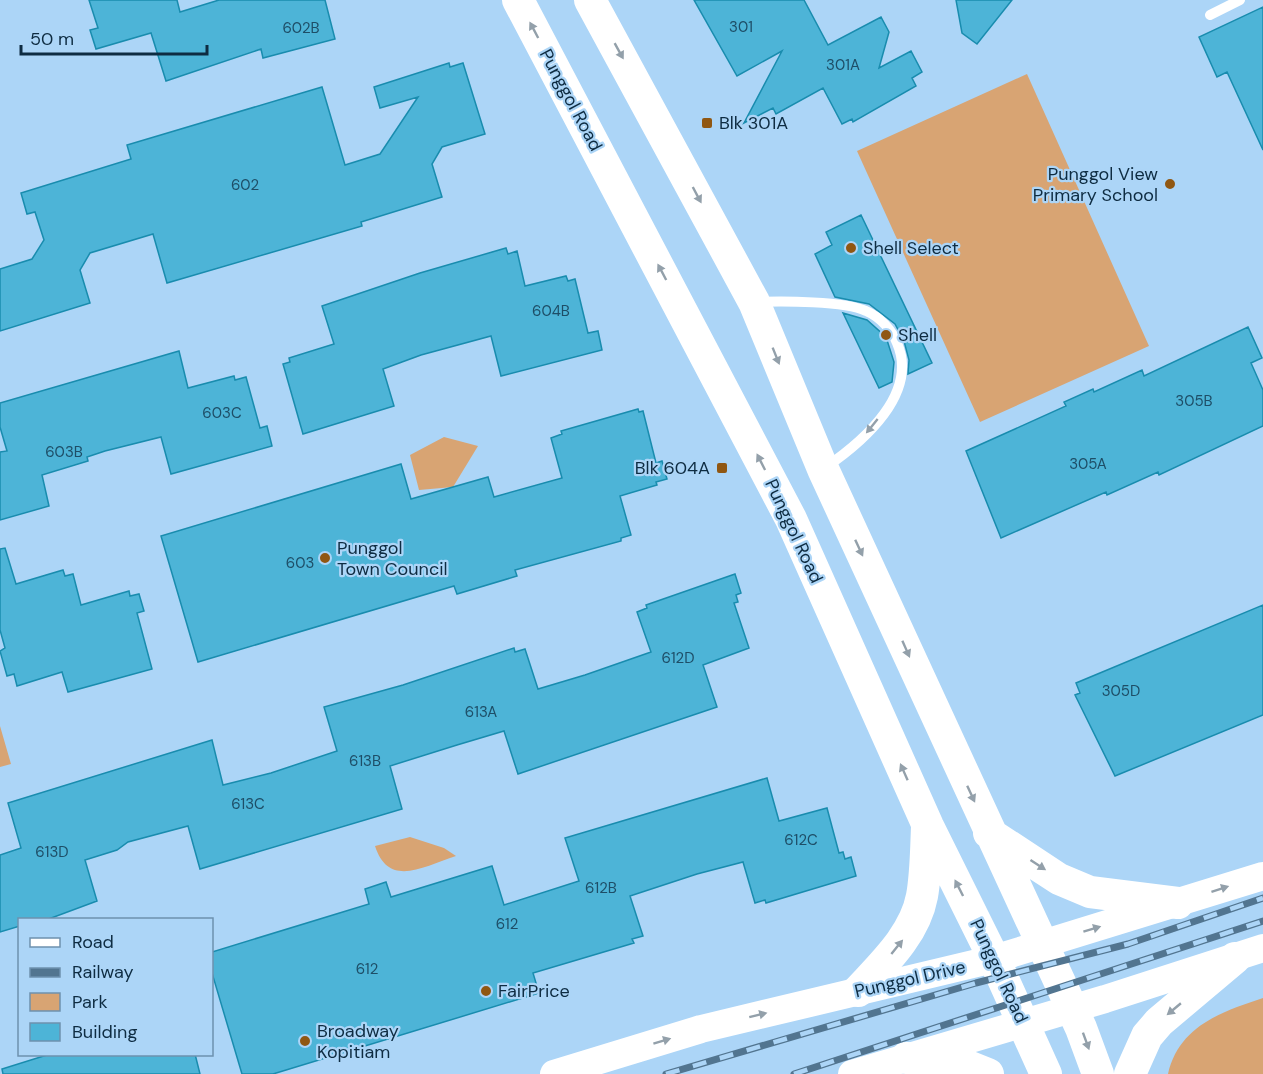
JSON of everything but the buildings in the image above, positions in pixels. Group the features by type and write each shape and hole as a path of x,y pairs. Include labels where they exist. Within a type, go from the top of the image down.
{"main road":[{"name":"Punggol Road","path":"518,0 790,519 927,826 994,959 1046,1074"},
{"path":"591,0 754,302 823,469 1072,1009 1098,1074"},
{"path":"858,991 907,934 914,921 922,897 927,826"},
{"path":"989,833 1059,879 1090,892 1178,903"},
{"path":"1130,1074 1147,1036 1159,1022 1249,953"},
{"path":"906,1058 953,1060 988,1074"}],"street":[{"name":"Punggol Drive","path":"554,1074 701,1029 994,959 1263,876"},
{"path":"852,1074 1024,1024 1249,953"}],"lane":[{"path":"1210,15 1240,0"},
{"path":"754,302 799,301 864,310 876,316 893,333 901,351 904,362 903,377 892,401 853,448 823,469"}],"green space":[{"path":"1027,74 1149,346 980,422 857,151"},
{"path":"444,437 478,446 453,487 419,490 410,455"},
{"path":"0,726 11,764 0,767"},
{"path":"410,837 444,848 456,856 409,871 398,871 389,867 381,859 375,846"},
{"path":"1263,998 1263,1074 1168,1074 1182,1044 1204,1023 1232,1009"}],"railway":[{"path":"666,1074 976,983 1128,944 1263,898"},
{"path":"794,1074 1263,921"}],"place":[{"name":"Blk 301A","path":"707,123"},
{"name":"Punggol View Primary School","path":"1170,184"},
{"name":"Shell Select","path":"851,248"},
{"name":"Shell","path":"886,335"},
{"name":"Blk 604A","path":"722,468"},
{"name":"Punggol Town Council","path":"325,558"},
{"name":"FairPrice","path":"486,991"},
{"name":"Broadway Kopitiam","path":"305,1041"}]}
